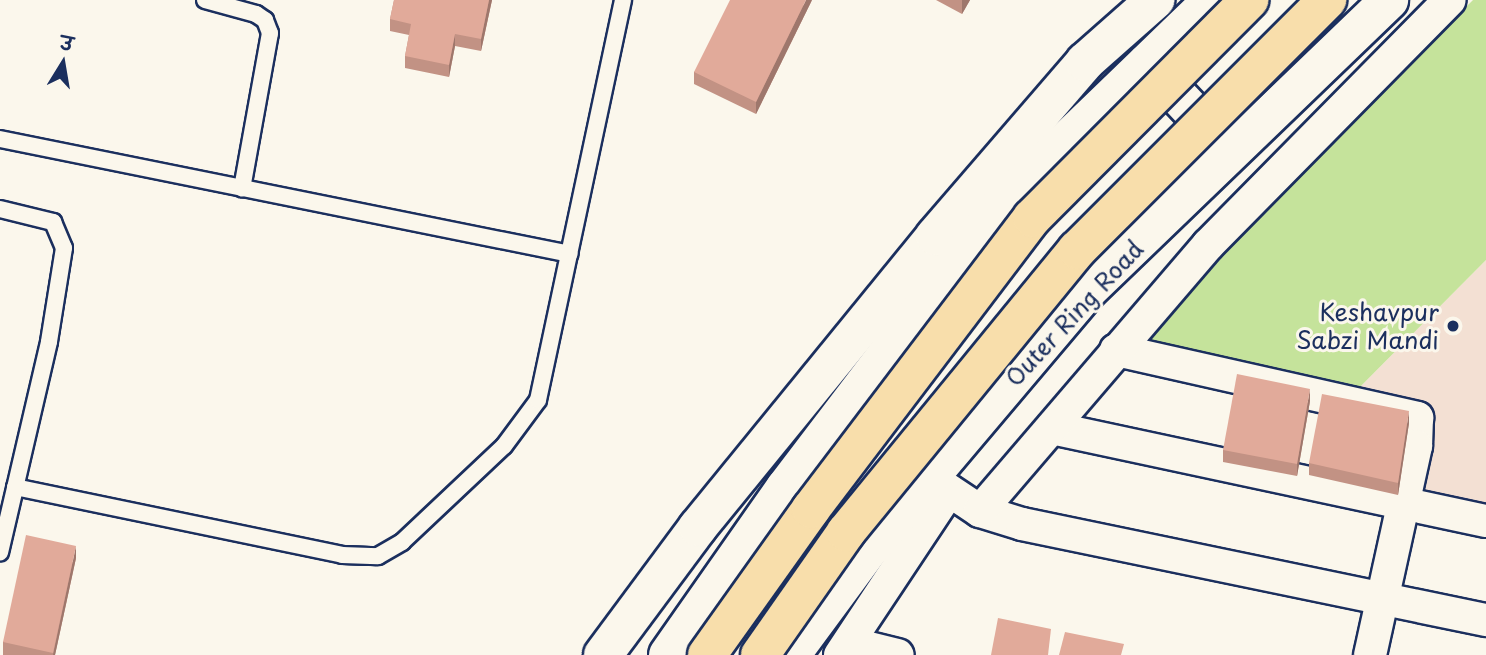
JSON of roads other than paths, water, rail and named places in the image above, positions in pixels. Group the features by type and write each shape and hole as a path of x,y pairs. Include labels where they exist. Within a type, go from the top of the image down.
{"main road":[{"path":"707,655 819,498 1032,218 1249,0"},
{"name":"Outer Ring Road","path":"760,655 846,532 1077,250 1327,0"}],"street":[{"path":"603,655 698,527 935,236 1084,62 1155,0"},
{"path":"668,655 785,488 1004,201 1212,0"},
{"name":"Outer Ring Road","path":"791,655 939,484 1088,290 1389,0"},
{"path":"980,511 1208,245 1450,0"},
{"path":"1147,63 1231,152"},
{"path":"1116,351 1417,418 1420,424 1370,655"},
{"path":"1052,428 1486,521"},
{"path":"898,655 845,649 939,484 980,511 1022,524 1486,620"}],"lane":[{"path":"205,0 256,14 265,20 270,33 242,188"},
{"path":"15,488 342,555 378,556 402,542 527,419 545,375 623,0"},
{"path":"0,139 570,254"},
{"path":"0,209 53,222 64,248 63,273 0,552"}],"place":[{"name":"Keshavpur Sabzi Mandi","path":"1453,326"}]}
